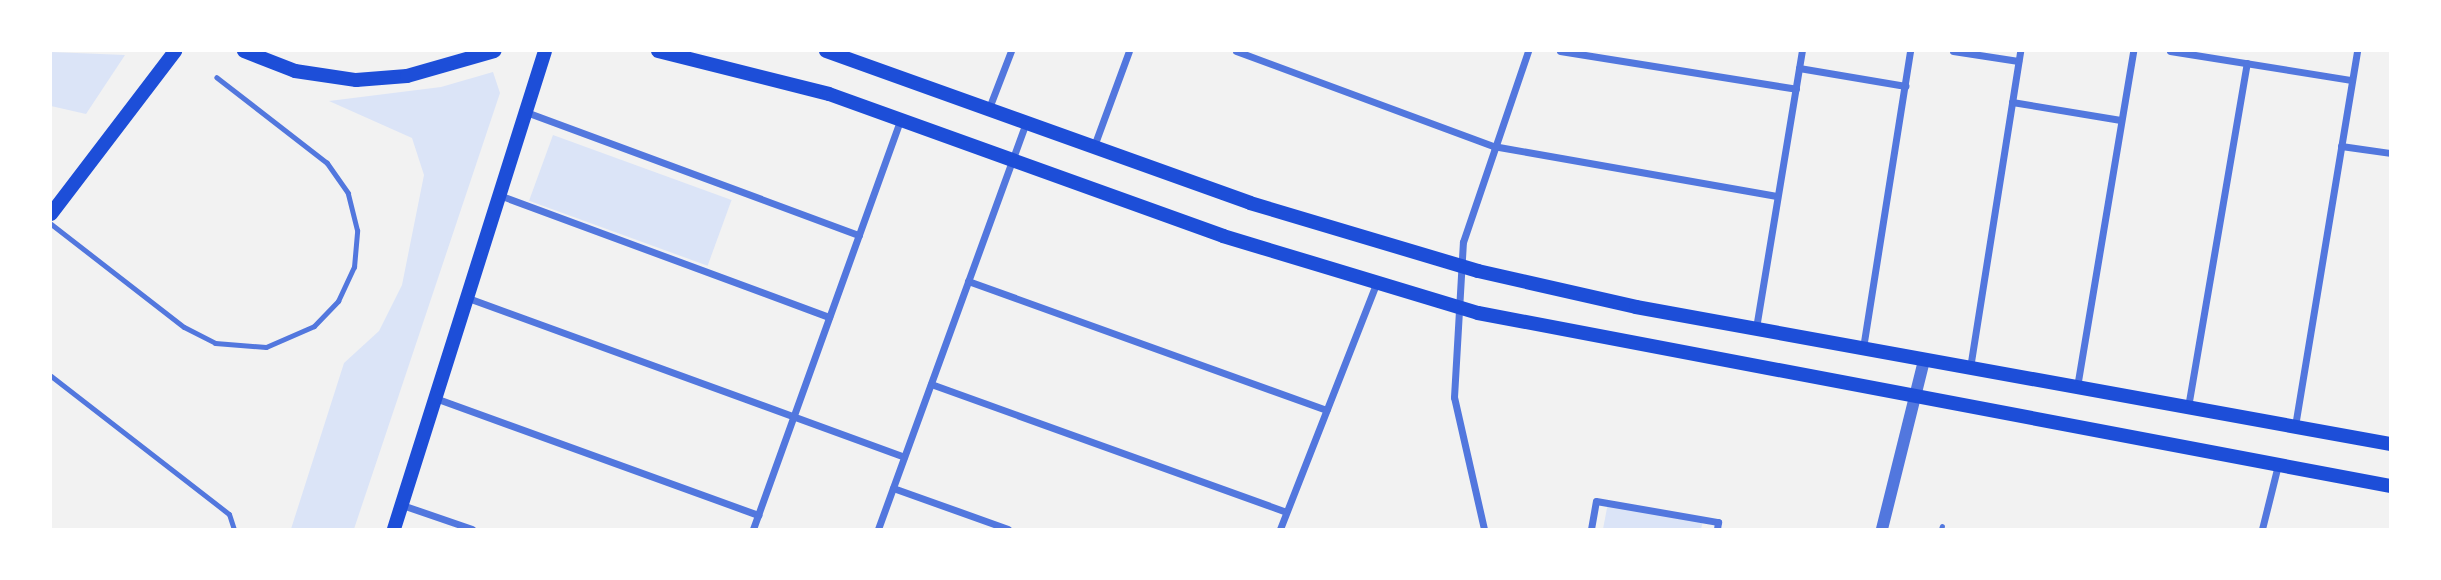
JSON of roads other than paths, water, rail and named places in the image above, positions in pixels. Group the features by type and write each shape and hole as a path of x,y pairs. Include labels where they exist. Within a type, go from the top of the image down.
{"main road":[{"path":"51,214 176,51"},
{"path":"244,51 295,71 356,80 407,76 476,53 494,51"},
{"path":"394,529 545,51"},
{"path":"658,51 748,70 901,117 1376,284 1460,308 1917,398 2390,486"},
{"path":"826,51 1250,203 1463,267 1756,329 2390,444"}],"street":[{"path":"989,108 1011,51"},
{"path":"1094,146 1129,51"},
{"path":"1236,51 1493,146 1777,196"},
{"path":"1484,529 1454,397 1464,242 1493,146 1528,51"},
{"path":"1560,51 1796,89"},
{"path":"1756,329 1802,51"},
{"path":"1863,349 1910,51"},
{"path":"1954,51 2018,61"},
{"path":"1970,369 2020,51"},
{"path":"2077,388 2133,51"},
{"path":"2169,51 2352,80"},
{"path":"2295,427 2357,51"},
{"path":"2188,408 2247,63"},
{"path":"1799,68 1905,86"},
{"path":"2012,102 2122,120"},
{"path":"525,112 859,235"},
{"path":"753,529 901,117"},
{"path":"878,529 1026,122"},
{"path":"2342,146 2390,153"},
{"path":"499,195 829,317"},
{"path":"968,281 1327,410"},
{"path":"1280,529 1376,284"},
{"path":"467,297 904,457"},
{"path":"1882,529 1917,398 1924,360"},
{"path":"931,383 1286,512"},
{"path":"435,398 758,515"},
{"path":"2262,529 2278,466"},
{"path":"893,488 1008,529"},
{"path":"1591,529 1596,502 1718,522 1717,529"},
{"path":"402,505 472,529"}],"lane":[{"path":"51,224 184,327 215,343 266,347 321,320 354,267 357,230 348,193 327,163 216,76"},
{"path":"51,376 229,514 234,529"}]}
